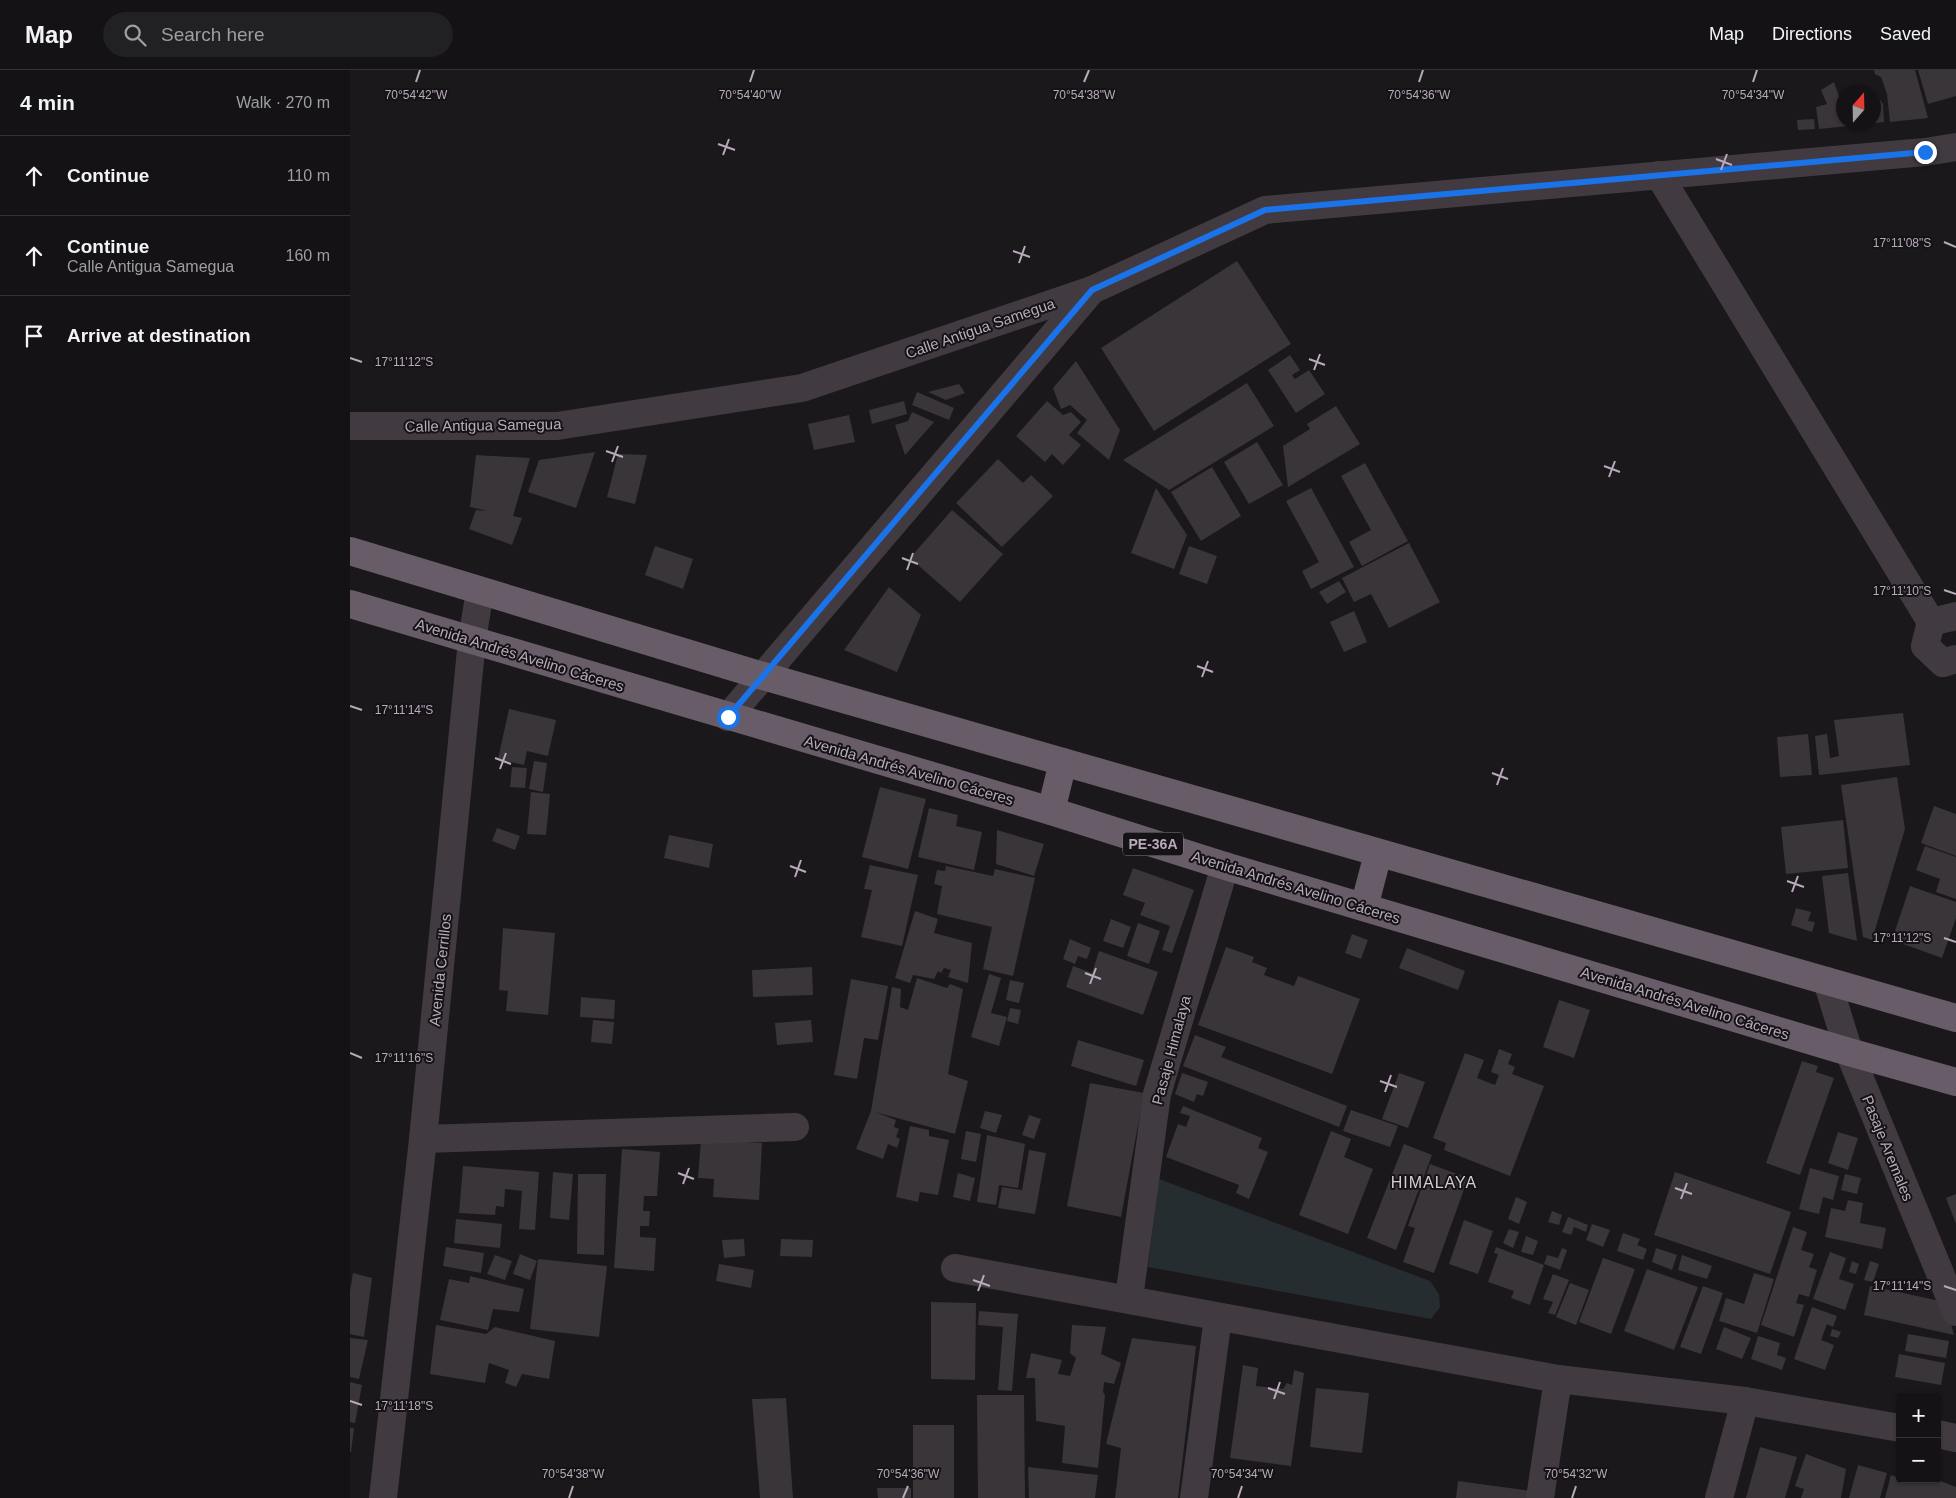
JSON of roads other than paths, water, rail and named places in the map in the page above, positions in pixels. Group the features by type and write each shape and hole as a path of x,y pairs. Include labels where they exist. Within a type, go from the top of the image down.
{"highway":[{"path":"350,551 762,676 1956,1018"},
{"name":"Avenida Andrés Avelino Cáceres","path":"350,604 1849,1052 1956,1082"},
{"path":"1051,812 1063,762"},
{"path":"1364,907 1378,854"}],"street":[{"name":"Calle Antigua Samegua","path":"350,426 557,426 802,388 1092,290 1265,210 1925,152 1956,147"},
{"path":"1659,175 1944,619 1925,646 1943,663 1956,659"},
{"path":"728,717 1092,290"},
{"name":"Avenida Cerrillos","path":"384,1498 423,1139 472,640 480,591"},
{"name":"Pasaje Himalaya","path":"1129,1298 1157,1094 1225,866"},
{"name":"Pasaje Aremales","path":"1828,981 1849,1052 1956,1312"},
{"path":"423,1139 795,1127"},
{"path":"955,1268 1129,1298 1218,1317 1558,1379 1745,1401 1896,1427"},
{"path":"1194,1498 1218,1317"},
{"path":"1540,1498 1558,1379"},
{"path":"1719,1498 1745,1401"},
{"path":"1941,1435 1956,1438"}],"district":[{"name":"HIMALAYA","path":"1434,1182"}]}
